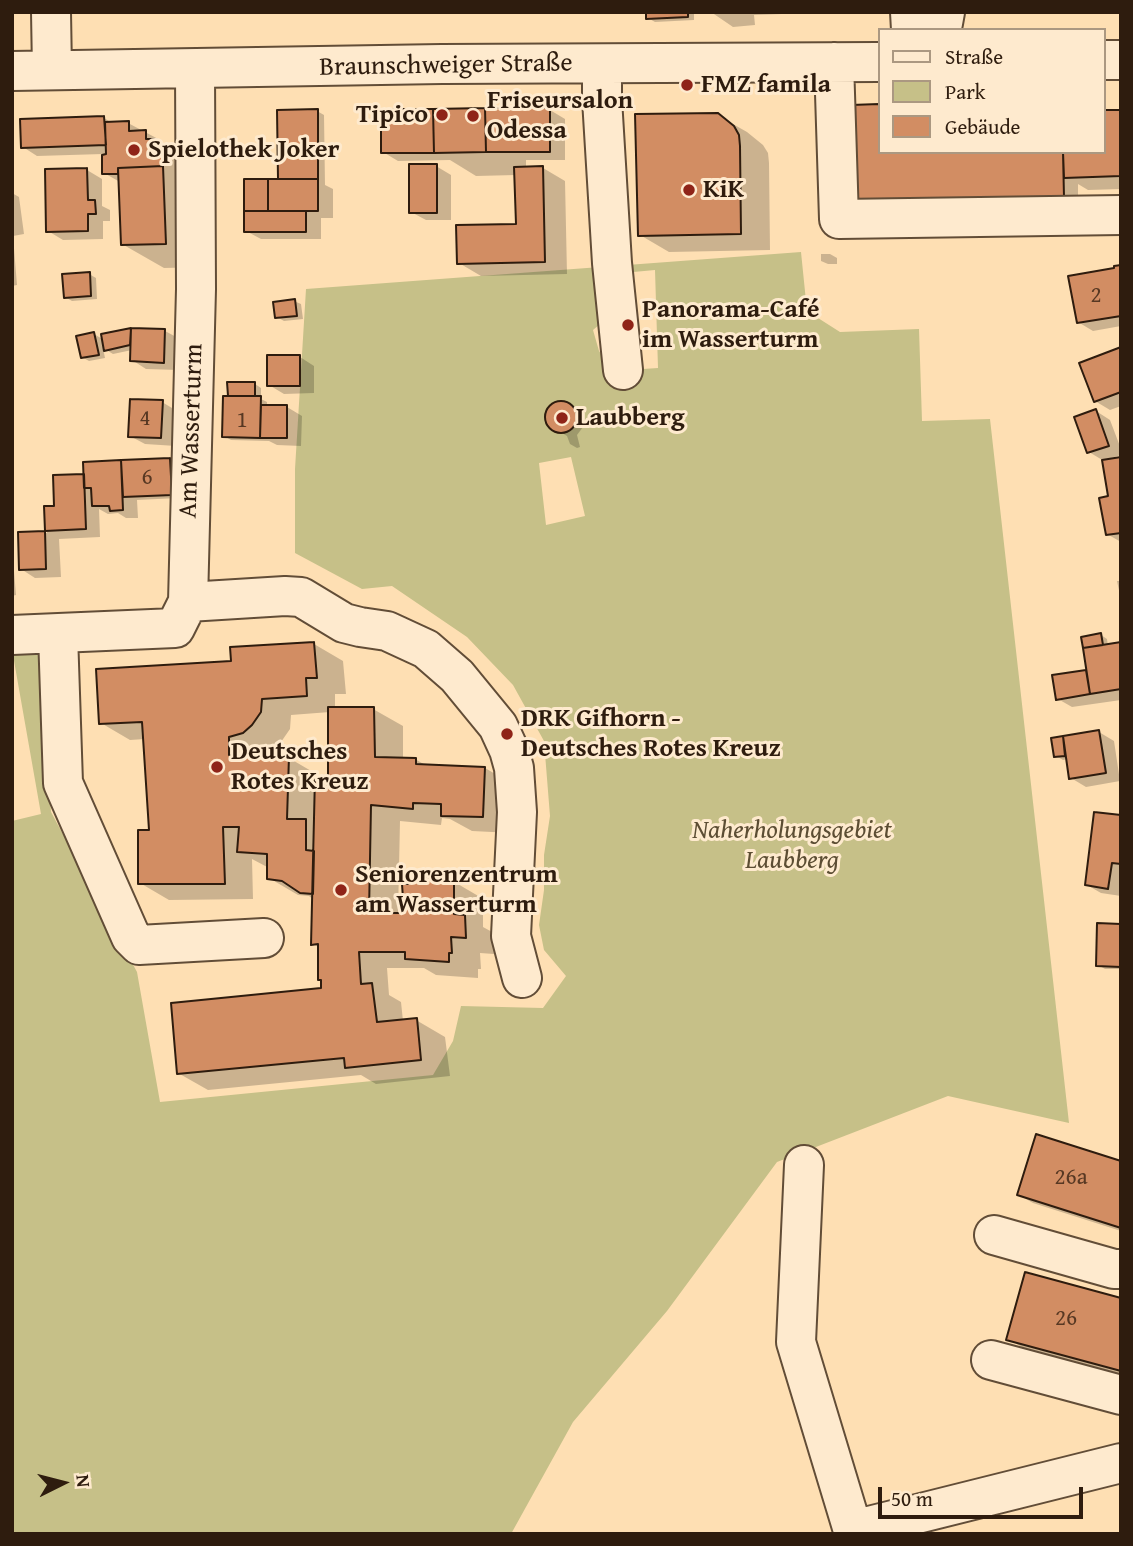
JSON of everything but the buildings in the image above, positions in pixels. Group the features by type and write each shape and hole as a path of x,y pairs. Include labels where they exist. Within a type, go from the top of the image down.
{"street":[{"path":"51,12 52,70"},
{"path":"834,62 839,219 1121,215"},
{"name":"Braunschweiger Straße","path":"12,71 442,64 878,62"},
{"path":"602,64 612,263 623,370"},
{"name":"Am Wasserturm","path":"188,602 196,289 195,69"},
{"path":"12,635 175,628 188,602 285,596 301,597 344,623 387,631 426,649 457,676 498,726 509,750 514,768 517,812 511,936 522,978"},
{"path":"58,634 63,783 131,937 139,945 264,938"},
{"path":"804,1165 796,1342 853,1532 1121,1463"},
{"path":"995,1235 1121,1269"},
{"path":"991,1360 1121,1395"}],"green space":[{"name":"Naherholungsgebiet Laubberg","path":"801,252 807,311 840,332 919,329 922,421 990,419 1069,1123 948,1096 777,1162 667,1311 573,1422 511,1534 12,1534 12,821 41,814 13,655 40,655 51,812 137,972 160,1102 433,1075 453,1041 461,1006 543,1008 566,976 544,950 539,925 550,816 544,741 513,685 467,637 392,586 362,589 295,553 295,469 306,289","holes":["655,270 658,368 613,371 599,351 593,330 606,319 601,275","571,457 585,516 546,525 539,463"]}],"place":[{"name":"FMZ famila","path":"687,85"},
{"name":"Tipico","path":"442,115"},
{"name":"Friseursalon Odessa","path":"473,116"},
{"name":"Spielothek Joker","path":"134,150"},
{"name":"KiK","path":"689,190"},
{"name":"Panorama-Café im Wasserturm","path":"628,325"},
{"name":"Laubberg","path":"562,418"},
{"name":"DRK Gifhorn - Deutsches Rotes Kreuz","path":"507,734"},
{"name":"Deutsches Rotes Kreuz","path":"217,767"},
{"name":"Seniorenzentrum am Wasserturm","path":"341,890"}]}
